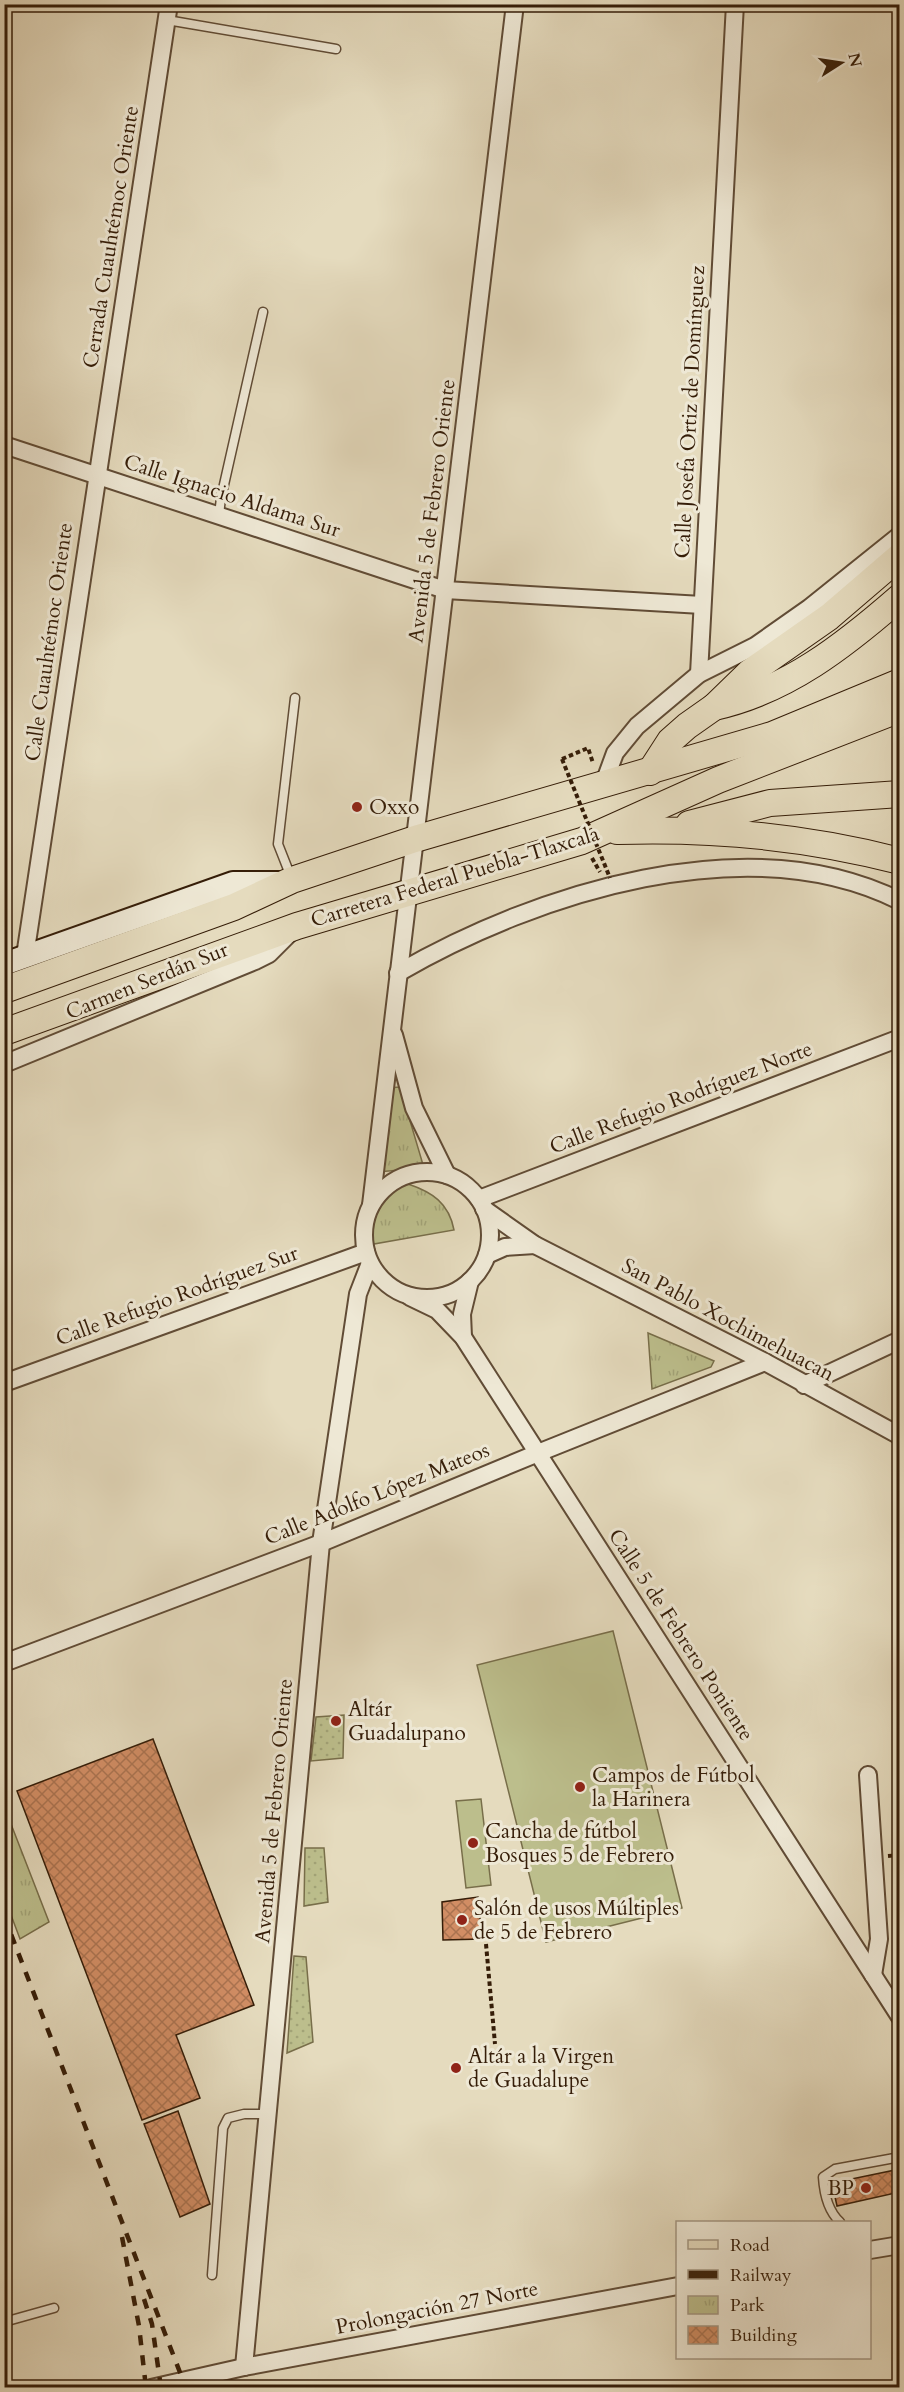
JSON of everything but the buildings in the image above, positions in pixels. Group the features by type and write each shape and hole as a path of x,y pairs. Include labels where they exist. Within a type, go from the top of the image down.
{"main road":[{"path":"650,772 670,741 714,707 749,673 829,617 900,556"},
{"path":"714,707 758,695 777,686 856,635 900,597"},
{"path":"4,990 234,907 287,882 415,839 772,735 900,682"},
{"name":"Carretera Federal Puebla-Tlaxcala","path":"4,1032 297,926 582,841 718,780 900,709"},
{"path":"672,829 770,803 900,794"},
{"path":"605,831 672,829 828,844 900,861"},
{"path":"15,960 233,883 287,882"}],"street":[{"name":"Avenida 5 de Febrero Oriente","path":"371,1205 391,1023 410,892 515,4"},
{"name":"Calle Josefa Ortiz de Domínguez","path":"699,674 735,4"},
{"name":"Cerrada Cuauhtémoc Oriente","path":"96,476 168,12"},
{"name":"Calle Ignacio Aldama Sur","path":"4,445 445,590 702,605"},
{"name":"Calle Cuauhtémoc Oriente","path":"15,960 96,476"},
{"path":"604,783 615,753 637,726 699,674 755,646 809,608 900,535"},
{"path":"398,973 465,938 512,918 599,890 683,872 747,867 785,869 866,885 900,902"},
{"name":"Carmen Serdán Sur","path":"4,1064 255,962 269,954 297,926"},
{"name":"Avenida 5 de Febrero Oriente","path":"391,1023 414,1108 447,1175"},
{"name":"Calle Refugio Rodríguez Norte","path":"482,1204 900,1038"},
{"path":"464,1337 462,1314 470,1281 487,1256 490,1228 482,1204 464,1184 447,1175 422,1171 404,1176 382,1190 371,1205 364,1228 368,1258 389,1286 410,1296 442,1297 470,1281"},
{"name":"San Pablo Xochimehuacan","path":"482,1204 535,1245 765,1362 900,1436"},
{"path":"487,1256 505,1247 535,1245"},
{"name":"Avenida 5 de Febrero Oriente","path":"244,2367 321,1543 358,1294 368,1258"},
{"name":"Calle Refugio Rodríguez Sur","path":"4,1383 368,1258"},
{"name":"Calle 5 de Febrero Poniente","path":"410,1296 437,1310 464,1337 900,2017"},
{"path":"804,1385 900,1340"},
{"name":"Calle Adolfo López Mateos","path":"4,1663 321,1543 765,1362"},
{"path":"868,1775 879,1939 873,1975"},
{"path":"871,2250 900,2245"},
{"name":"Prolongación 27 Norte","path":"152,2388 244,2367 676,2286"}],"lane":[{"path":"168,12 336,49"},
{"path":"219,514 263,312"},
{"path":"287,882 278,844 296,698"},
{"path":"212,2275 223,2128 228,2118 244,2114 267,2114"},
{"path":"838,2221 834,2217 824,2192 823,2177 835,2169 900,2157"},
{"path":"4,2322 54,2308"}],"path":[{"path":"588,748 562,759 610,878"},
{"path":"486,1944 495,2044"}],"green space":[{"path":"400,1087 424,1168 377,1172 387,1088"},
{"path":"408,1184 432,1195 444,1206 454,1230 368,1245 369,1223 375,1204 388,1191"},
{"path":"648,1333 714,1361 711,1367 652,1389"},
{"name":"Campos de Fútbol la Harinera","path":"613,1631 682,1908 546,1942 477,1665"},
{"path":"344,1715 343,1758 311,1761 316,1717"},
{"name":"Cancha de fútbol Bosques 5 de Febrero","path":"481,1799 491,1885 466,1888 456,1801"},
{"path":"4,1806 49,1922 20,1939 5,1899"},
{"path":"305,1848 324,1848 328,1902 304,1906"},
{"path":"294,1956 306,1957 313,2042 287,2053"}],"railway":[{"path":"4,1916 186,2388"},
{"path":"122,2237 139,2326 146,2388"},
{"path":"144,2299 152,2324 161,2388"}],"place":[{"name":"Oxxo","path":"357,807"},
{"name":"Altár Guadalupano","path":"336,1721"},
{"name":"Campos de Fútbol la Harinera","path":"580,1787"},
{"name":"Cancha de fútbol Bosques 5 de Febrero","path":"473,1843"},
{"name":"Salón de usos Múltiples de 5 de Febrero","path":"462,1920"},
{"name":"Altár a la Virgen de Guadalupe","path":"456,2068"},
{"name":"BP","path":"866,2188"}]}
